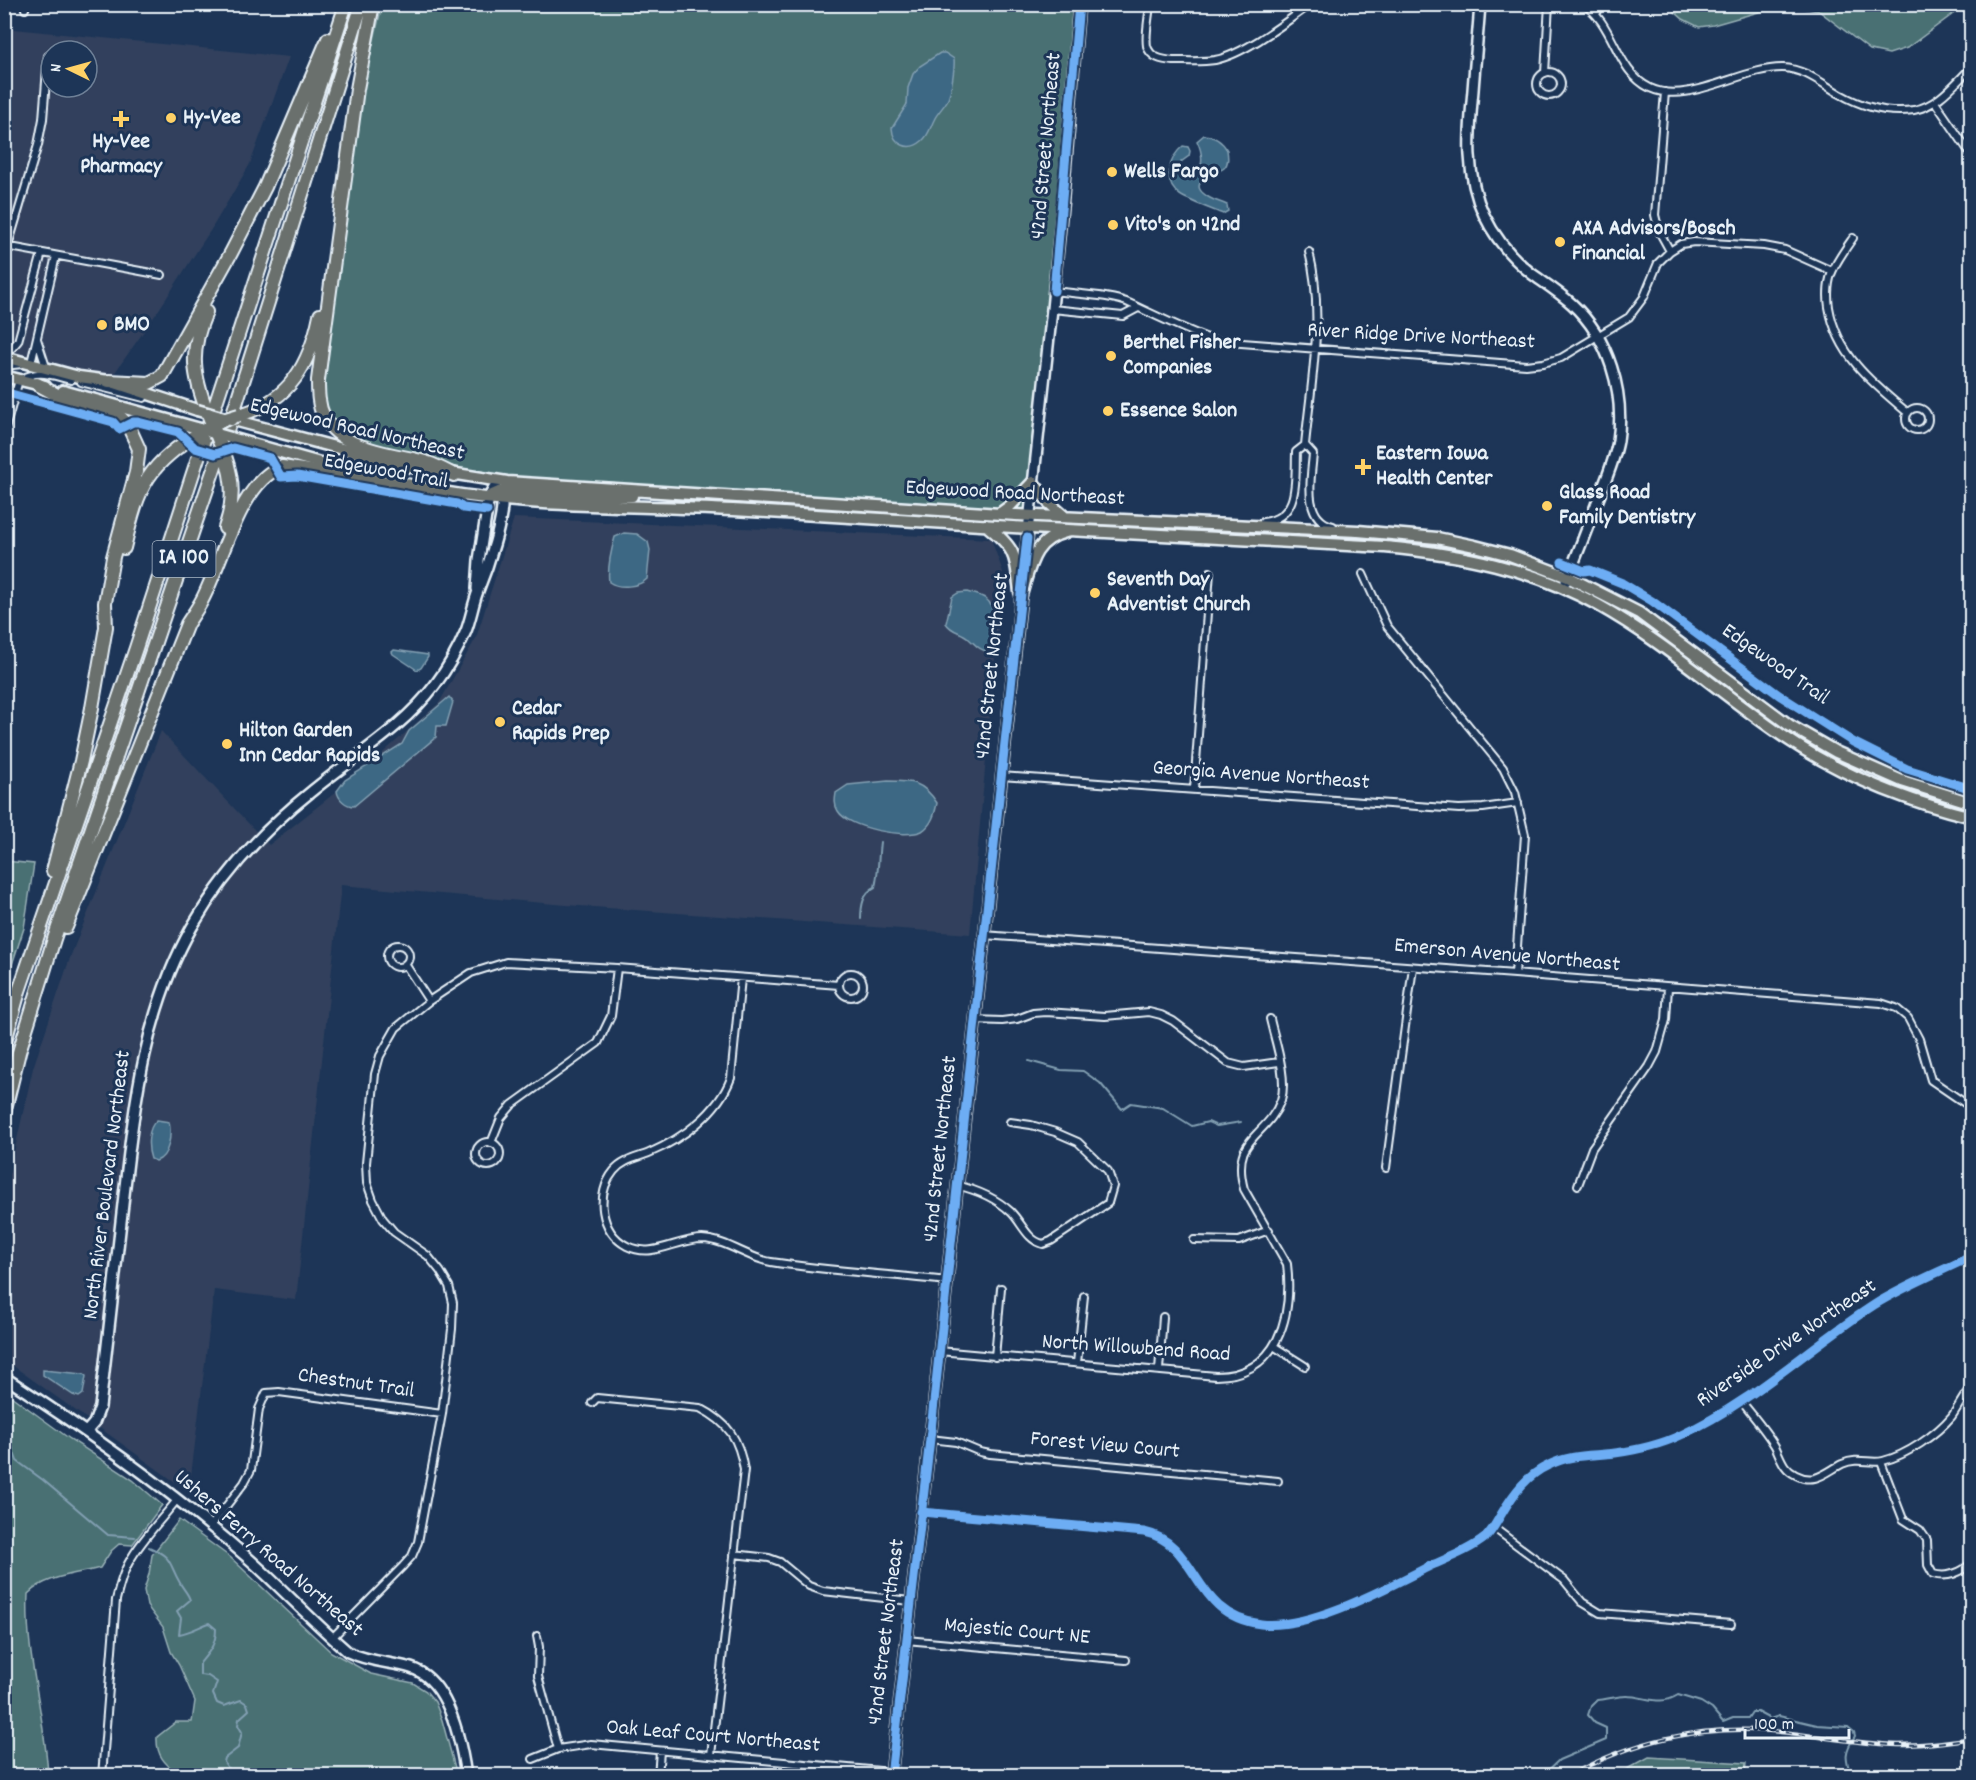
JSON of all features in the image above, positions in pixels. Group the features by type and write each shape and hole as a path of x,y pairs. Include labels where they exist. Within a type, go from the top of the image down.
{"highway":[{"path":"109,381 149,383 162,376 231,253 275,165 344,4"},
{"name":"IA 100","path":"4,1045 19,991 143,627 344,4"},
{"name":"IA 100","path":"4,1113 19,1052 54,939 235,407 362,4"},
{"path":"373,4 357,89 343,187 318,380 318,398 323,416 330,426 344,437 362,446 431,464 454,475"},
{"path":"19,991 81,761 106,627 126,538 140,493 158,463 205,423 234,418 258,409 282,393 302,370 310,354 321,310 343,187"},
{"path":"19,1052 229,517 233,493 231,474 225,456 205,423 202,396 194,367 195,341 199,328 231,253"},
{"path":"37,384 59,396 117,414 128,425 139,449 136,472 123,516 105,603 106,627"},
{"path":"187,624 202,600 247,501 258,484 274,470 282,468 419,487"}],"main road":[{"name":"Edgewood Road Northeast","path":"4,357 79,377 109,381 174,402 231,438 342,470 419,487 489,497 501,490 662,492 1029,515 1358,531 1437,538 1475,546 1510,555 1569,576 1639,613 1789,725 1836,752 1902,781 1971,803"},
{"name":"Edgewood Road Northeast","path":"4,376 205,423"},
{"name":"Edgewood Road Northeast","path":"234,418 358,455 454,475 501,490 986,525 1385,547 1429,551 1505,567 1563,588 1631,624 1783,736 1830,763 1898,794 1971,817"},
{"path":"999,513 1010,506 1033,482 1049,503 1065,517"},
{"path":"986,525 1006,541 1011,549 1016,561 1021,595"},
{"path":"1021,595 1038,548 1052,537 1074,530"},
{"path":"1706,679 1732,689 1738,687"}],"street":[{"name":"42nd Street Northeast","path":"891,1774 930,1439 1054,291 1079,4"},
{"path":"1150,4 1147,45 1151,54 1163,60 1186,62 1214,60 1228,56 1258,40 1311,4"},
{"path":"1480,4 1468,147 1474,189 1483,214 1494,233 1516,259 1575,306 1599,336 1613,373 1617,392 1618,440 1613,461 1563,588"},
{"path":"1545,73 1549,4"},
{"path":"1583,4 1596,14 1626,67 1650,88 1665,92 1713,86 1764,69 1785,68 1803,72 1861,105 1879,110 1899,111 1917,109 1935,102 1971,68"},
{"path":"1596,14 1602,4"},
{"path":"1665,92 1656,215 1659,231 1670,250 1681,244 1694,242 1764,246 1785,250 1832,271"},
{"path":"45,99 38,145 6,246 162,275"},
{"path":"1935,102 1971,156"},
{"path":"1852,238 1832,271 1828,296 1832,322 1842,347 1861,372 1908,412"},
{"name":"River Ridge Drive Northeast","path":"1054,291 1131,304 1194,334 1216,341 1526,365 1561,358 1629,317 1644,297 1658,263 1670,250"},
{"path":"1248,524 1271,521 1282,515 1290,506 1294,495 1296,452 1305,445 1314,349 1317,292 1309,252"},
{"path":"4,351 12,348 18,341 42,253"},
{"path":"4,366 31,363 56,256"},
{"path":"1052,309 1123,316 1137,308"},
{"path":"37,339 46,368"},
{"path":"4,433 19,380 38,372 107,387 156,401 174,402"},
{"path":"1305,445 1313,454 1311,494 1312,507 1317,518 1329,525 1358,531"},
{"name":"North River Boulevard Northeast","path":"477,594 479,560 489,497 501,490"},
{"name":"North River Boulevard Northeast","path":"87,1431 94,1423 100,1407 132,1123 142,1064 156,1012 177,957 208,903 262,834 311,791 401,720 434,686 457,649 489,566 501,490"},
{"path":"1194,789 1210,572"},
{"path":"1363,574 1387,626 1503,768 1510,780 1526,835 1515,974"},
{"name":"Georgia Avenue Northeast","path":"1001,776 1459,809 1518,803"},
{"name":"Emerson Avenue Northeast","path":"983,935 1515,974 1881,1004 1896,1008 1908,1018 1915,1028 1931,1080 1971,1108"},
{"path":"332,1638 412,1556 418,1542 442,1414 452,1329 453,1303 449,1286 428,1256 394,1232 383,1219 367,1183 366,1163 375,1074 380,1056 396,1028 429,1001 471,973 506,962 839,985"},
{"path":"405,964 429,1001"},
{"path":"1386,1168 1413,967"},
{"path":"491,1143 501,1118 512,1105 598,1042 611,1016 617,968"},
{"path":"852,973 859,975 864,986 860,994 853,998 841,993 839,985 844,975 852,973"},
{"path":"741,978 731,1078 725,1094 714,1107 674,1141 624,1162 615,1169 604,1189 602,1200 607,1225 627,1246 648,1251 701,1239 728,1245 770,1262 947,1281"},
{"path":"1578,1185 1592,1148 1657,1052 1666,1020 1668,987"},
{"path":"974,1020 1002,1022 1033,1013 1046,1012 1105,1016 1149,1012 1173,1021 1228,1063 1244,1067 1280,1062"},
{"path":"1270,1019 1280,1062 1283,1088 1281,1100 1274,1113 1243,1150 1240,1164 1245,1189 1287,1264 1286,1303 1275,1347 1305,1366"},
{"path":"1965,1102 1971,1093"},
{"path":"956,1185 976,1190 993,1198 1012,1213 1031,1238 1043,1244 1071,1229 1108,1203 1113,1186 1108,1172 1078,1142 1039,1127 1010,1122"},
{"path":"1194,1240 1239,1241 1269,1230"},
{"name":"Riverside Drive Northeast","path":"921,1512 1156,1534 1176,1549 1207,1595 1218,1607 1245,1620 1274,1624 1314,1616 1359,1601 1475,1544 1494,1528 1519,1487 1533,1474 1550,1464 1581,1456 1647,1447 1679,1436 1742,1401 1876,1304 1971,1254"},
{"path":"1965,1259 1971,1274"},
{"path":"995,1357 1001,1288"},
{"path":"1077,1364 1083,1296"},
{"path":"1159,1370 1163,1317"},
{"name":"North Willowbend Road","path":"939,1351 1232,1376 1252,1369 1275,1347"},
{"name":"Ushers Ferry Road Northeast","path":"4,1377 87,1431 177,1500 248,1558 348,1652 368,1661 419,1671 434,1682 457,1732 466,1776"},
{"path":"1742,1401 1775,1446 1781,1461 1789,1471 1798,1476 1815,1479 1854,1460 1881,1462 1927,1440 1955,1411 1971,1385"},
{"name":"Chestnut Trail","path":"210,1527 244,1483 251,1470 259,1409 266,1393 279,1392 442,1414"},
{"path":"592,1404 597,1398 700,1408 714,1415 726,1425 735,1437 741,1452 744,1470 711,1755"},
{"name":"Forest View Court","path":"930,1439 956,1442 990,1454 1278,1481"},
{"path":"1881,1462 1904,1519 1920,1530 1927,1540 1928,1565 1933,1574 1942,1577 1956,1573 1971,1562"},
{"path":"102,1776 116,1600 128,1564 177,1500"},
{"path":"1494,1528 1564,1580 1582,1602 1600,1613 1731,1624"},
{"path":"734,1554 769,1558 780,1562 809,1586 823,1591 910,1601"},
{"path":"537,1636 538,1676 558,1749"},
{"name":"Majestic Court NE","path":"906,1640 1126,1660"},
{"name":"Oak Leaf Court Northeast","path":"533,1759 558,1749 591,1744 891,1774"},
{"path":"658,1776 660,1750"}],"shaded area":[{"path":"4,28 289,57 250,164 212,228 109,381 5,357"},
{"path":"940,53 945,53 954,59 948,98 924,139 912,146 902,145 895,139 892,128 907,104 908,88 913,74 920,66"},
{"path":"1204,135 1211,136 1223,144 1227,150 1226,166 1200,183 1199,188 1210,198 1227,205 1228,211 1223,214 1180,195 1174,190 1169,177 1171,163 1183,146 1188,147 1190,151 1189,156 1181,162 1180,173 1183,178 1188,179 1198,173 1202,157 1197,141"},
{"path":"514,518 991,539 1003,572 970,934 566,905 341,885 296,1300 214,1290 189,1492 5,1360 5,1193 33,1068 71,955 161,731 269,845 360,773 439,703 476,638"},
{"path":"624,533 637,534 648,542 650,550 647,579 639,584 618,586 609,582 609,565 615,537"},
{"path":"967,592 984,598 990,603 994,623 992,650 989,652 980,649 966,636 951,629 946,623 952,597 958,593"},
{"path":"394,650 428,655 428,657 417,670 393,654"},
{"path":"449,697 453,702 446,726 437,726 436,737 354,806 348,805 341,799 337,791 345,780 402,744 409,731"},
{"path":"903,781 921,786 937,803 932,819 922,831 903,834 864,827 844,817 838,811 835,804 836,793 848,785"},
{"path":"157,1120 169,1122 170,1133 167,1150 156,1161 151,1159 149,1143 151,1128"},
{"path":"43,1370 83,1374 86,1376 83,1394 79,1397 73,1395 43,1375"}],"green space":[{"path":"382,5 1079,5 1029,515 507,482 362,446 323,416 323,375 364,83"},
{"path":"1667,5 1965,5 1907,48 1889,54 1870,50 1819,11 1790,6 1699,27 1683,19"},
{"path":"5,861 34,864 24,928 5,986"},
{"path":"11,1396 70,1439 133,1480 162,1505 132,1545 119,1544 111,1551 100,1568 52,1579 28,1594 29,1640 48,1775 5,1775 4,1400"},
{"path":"179,1520 230,1557 331,1652 371,1674 413,1683 426,1691 435,1702 442,1720 457,1775 180,1776 170,1768 160,1755 157,1737 176,1722 192,1722 195,1701 171,1652 163,1627 147,1606 144,1590 152,1555"},
{"path":"1649,1757 1746,1763 1745,1775 1616,1775"}],"waterway":[{"path":"861,919 864,900 875,887 880,842"},
{"path":"1029,1061 1061,1070 1083,1071 1100,1083 1122,1109 1131,1103 1163,1108 1192,1126 1208,1122 1217,1126 1241,1122"},
{"path":"4,1424 17,1461 108,1535 135,1537"},
{"path":"149,1547 167,1558 190,1600 177,1611 181,1618 179,1634 209,1623 216,1629 212,1647 200,1663 200,1675 208,1676 217,1682 213,1694 217,1703 224,1706 241,1700 247,1704 249,1710 239,1719 238,1725 242,1732 238,1748 225,1758 224,1762 233,1776"},
{"path":"1542,1776 1559,1760 1606,1740 1606,1728 1595,1723 1588,1715 1591,1706 1597,1700 1633,1696 1658,1701 1678,1695 1701,1702 1712,1709 1723,1722 1733,1718 1748,1718 1752,1712 1757,1712 1770,1719 1779,1716 1817,1725 1848,1727 1855,1736 1847,1755 1851,1776"}],"railway":[{"path":"1569,1776 1617,1753 1693,1733 1772,1731 1899,1745 1972,1738"}],"cycle path":[{"path":"1054,291 1079,4"},
{"name":"Edgewood Trail","path":"4,392 113,422 119,429 138,422 178,432 195,448 215,454 233,448 270,458 281,477 297,476 487,511"},
{"path":"891,1776 930,1439 1027,538"},
{"name":"Edgewood Trail","path":"1562,562 1622,583 1652,601 1779,695 1853,742 1907,769 1972,789"},
{"path":"921,1512 1144,1532 1162,1539 1176,1550 1208,1594 1221,1608 1238,1618 1261,1624 1302,1621 1370,1596 1473,1546 1486,1537 1522,1485 1541,1469 1557,1461 1648,1447 1673,1439 1707,1422 1756,1391 1874,1305 1972,1254"}],"place":[{"name":"Hy-Vee","path":"171,118"},
{"name":"Hy-Vee Pharmacy","path":"121,119"},
{"name":"Wells Fargo","path":"1112,172"},
{"name":"Vito's on 42nd","path":"1113,225"},
{"name":"AXA Advisors/Bosch Financial","path":"1560,242"},
{"name":"BMO","path":"102,325"},
{"name":"Berthel Fisher Companies","path":"1111,356"},
{"name":"Essence Salon","path":"1108,411"},
{"name":"Eastern Iowa Health Center","path":"1363,467"},
{"name":"Glass Road Family Dentistry","path":"1547,506"},
{"name":"Seventh Day Adventist Church","path":"1095,593"},
{"name":"Cedar Rapids Prep","path":"500,722"},
{"name":"Hilton Garden Inn Cedar Rapids","path":"227,744"}]}
